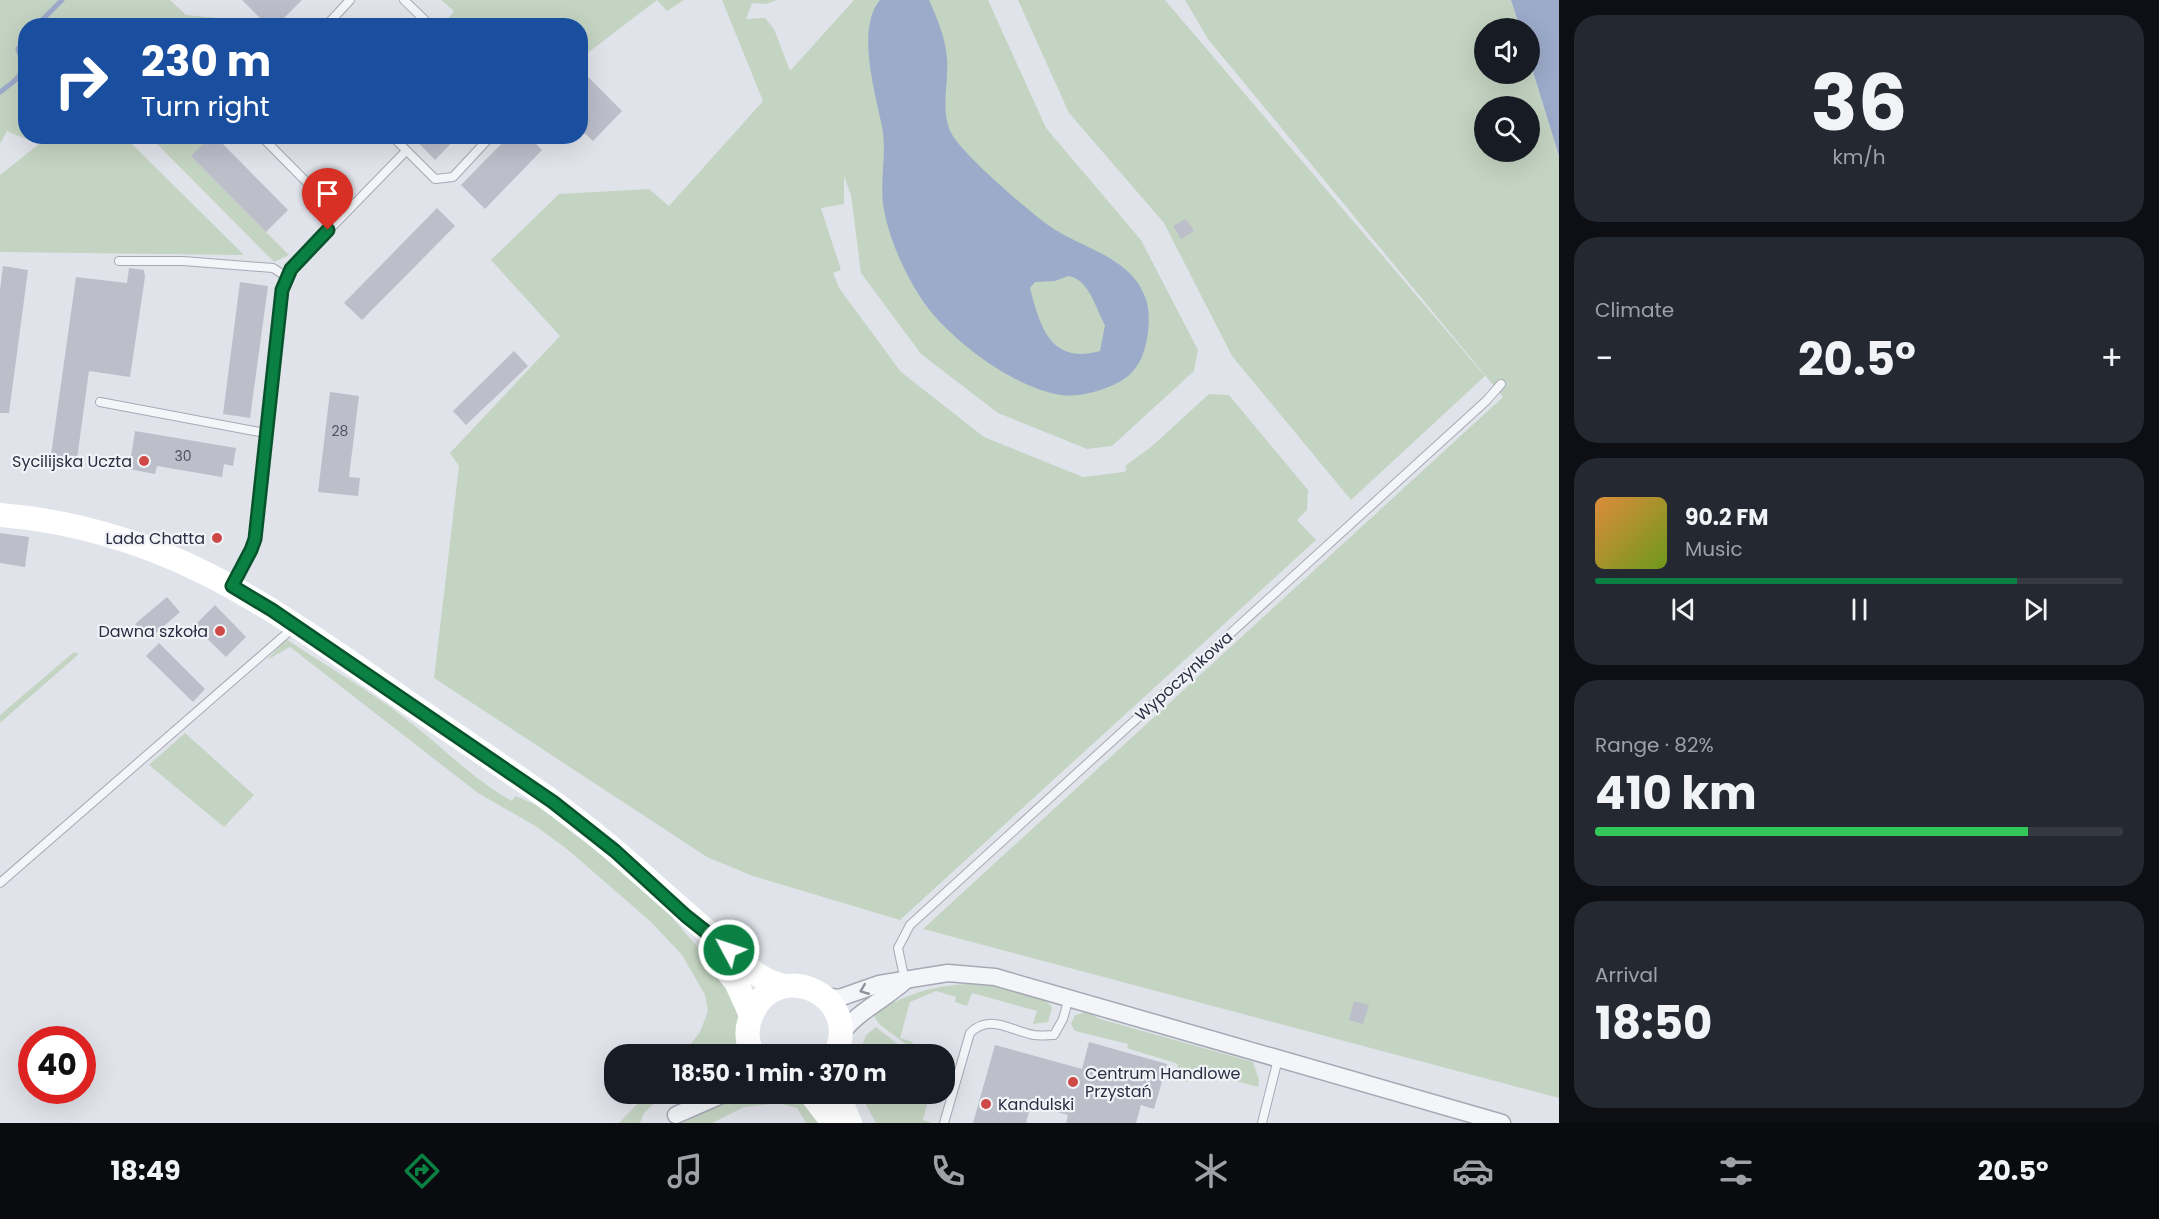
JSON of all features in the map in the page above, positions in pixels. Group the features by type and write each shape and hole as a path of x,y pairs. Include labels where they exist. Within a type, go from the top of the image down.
{"street":[{"path":"0,515 75,526 135,542 181,560 232,586 295,626 553,802 615,851 686,916 757,975 773,984 802,986 824,996 839,998 879,984 948,973 974,974 1069,997 1502,1123"},
{"path":"686,916 736,982 746,1000 748,1040"},
{"path":"841,1044 864,1010 885,998 905,981"},
{"path":"748,1040 761,1000 785,986"},
{"path":"824,996 835,1009 838,1044"},
{"path":"671,1119 687,1104"},
{"path":"671,1119 703,1104"},
{"path":"819,1104 833,1123"},
{"path":"842,1104 849,1123"}],"lane":[{"path":"333,18 350,0"},
{"path":"404,0 423,18"},
{"path":"269,144 341,217"},
{"path":"401,144 435,179 453,177 484,144"},
{"path":"232,586 255,539 282,290 287,277 291,269 406,151"},
{"path":"118,261 183,261 273,268 287,277"},
{"name":"Wypoczynkowa","path":"905,981 898,948 910,926 1486,401 1501,384"},
{"path":"100,402 265,433"},
{"path":"0,883 295,626"},
{"path":"944,1123 970,1033 978,1024 991,1022 1036,1035 1054,1035 1063,1019 1069,997"},
{"path":"1262,1123 1278,1059"}],"green space":[{"path":"0,0 170,0 186,15 218,18 18,18 18,136 7,131 0,144"},
{"path":"441,0 657,0 588,53 588,18 449,18 454,11"},
{"path":"657,0 684,0 667,11"},
{"path":"722,0 777,0 766,4 752,3 746,19 765,18 774,29 790,71 854,0 988,0 1046,128 1141,240 1198,350 1194,371 1112,446 1087,449 998,413 921,354 861,273 851,195 844,176 844,204 821,208 841,270 833,273 839,288 901,372 984,437 1083,477 1124,472 1127,469 1125,466 1151,447 1209,394 1229,395 1308,490 1307,510 1297,520 1316,540 900,920 753,876 707,857 434,678 459,466 450,453 560,336 491,260 559,194 649,189 669,206 763,101"},
{"path":"1018,0 1165,0 1485,376 1351,500 1232,356 1164,223 1069,113"},
{"path":"1185,0 1511,0 1517,18 1474,18 1474,84 1537,84 1559,156 1559,1098 923,929 1503,397 1208,39"},
{"path":"39,144 132,144 244,255 0,252 0,175"},
{"path":"157,144 204,144 191,156 289,255 274,262"},
{"path":"286,639 392,708 470,773 497,792 512,801 515,796 535,804 615,865 670,915 733,988 741,1013 736,1044 691,1044 700,1032 708,1011 705,995 682,955 651,922 567,849 537,827 478,793 290,647 267,660"},
{"path":"74,652 79,654 0,723 0,715"},
{"path":"185,733 254,795 224,827 149,765"},
{"path":"968,984 1014,990 1037,997 1052,1008 1048,1022 1033,1024 1037,1011 972,993 967,1006 955,1002 956,997 936,991 910,1002 900,1038 913,1042 912,1044 906,1044 879,1024 872,1013 896,1001 941,987"},
{"path":"1087,1012 1100,1019 1253,1062 1259,1080 1258,1087 1191,1069 1187,1082 1175,1079 1178,1064 1127,1048 1128,1044 1075,1031 1071,1024 1075,1015"},
{"path":"876,1027 897,1044 863,1044 866,1035"},
{"path":"637,1104 653,1104 644,1113 640,1123 619,1123"},
{"path":"716,1104 770,1104 744,1107 712,1123 683,1123"},
{"path":"782,1104 809,1104 824,1123 806,1123 797,1108"},
{"path":"866,1104 927,1104 923,1120 932,1123 876,1123"}],"water":[{"path":"880,0 929,0 945,44 947,69 945,108 953,136 983,169 1038,218 1119,264 1141,287 1148,309 1147,338 1138,364 1122,380 1101,390 1072,395 1061,395 1024,383 970,350 940,322 920,297 894,244 883,204 883,136 869,61 868,43 873,12","holes":["1068,276 1075,278 1086,288 1105,325 1100,351 1083,354 1070,353 1059,348 1050,339 1038,316 1030,288 1035,282 1055,281"]},
{"path":"1511,0 1559,0 1559,156 1537,84 1540,84 1540,18 1517,18"}],"building":[{"path":"242,0 302,0 284,18 260,18"},
{"path":"588,77 622,111 593,141 588,136"},
{"path":"203,144 223,144 288,210 266,232 191,156"},
{"path":"420,144 450,144 435,160"},
{"path":"501,144 536,144 542,150 485,209 461,185"},
{"path":"437,208 455,226 362,320 344,303"},
{"path":"1186,219 1194,231 1181,239 1173,226"},
{"path":"3,266 28,270 9,413 0,413 0,290"},
{"path":"129,268 144,270 145,277 130,377 89,371 77,459 51,455 76,277 127,283"},
{"path":"240,282 268,286 250,418 223,414"},
{"path":"514,351 528,366 466,425 453,411"},
{"path":"330,392 359,396 349,477 360,478 358,496 318,492"},
{"path":"135,431 236,448 233,466 224,464 222,477 157,466 155,474 129,469"},
{"path":"0,533 29,537 25,567 0,563"},
{"path":"167,597 180,612 149,639 135,624"},
{"name":"Dawna szkoła","path":"215,605 246,637 226,657 194,626"},
{"path":"159,643 205,689 193,702 146,656"},
{"path":"1354,1001 1369,1005 1363,1024 1349,1020"},
{"name":"Centrum Handlowe Przystań","path":"1089,1042 1167,1064 1154,1109 1141,1105 1136,1123 1066,1123 1068,1115 1031,1105 1026,1123 973,1123 995,1045 1082,1069"}],"waterway":[{"path":"44,18 62,0"},
{"path":"0,92 18,78"}],"place":[{"name":"Sycilijska Uczta","path":"144,461"},
{"name":"Lada Chatta","path":"217,538"},
{"name":"Dawna szkoła","path":"220,631"},
{"name":"Centrum Handlowe Przystań","path":"1073,1082"},
{"name":"Kandulski","path":"986,1104"}],"route":[{"path":"328,230 291,269 282,290 255,539 232,586 272,610 553,802 615,851 686,916 729,950"}]}
